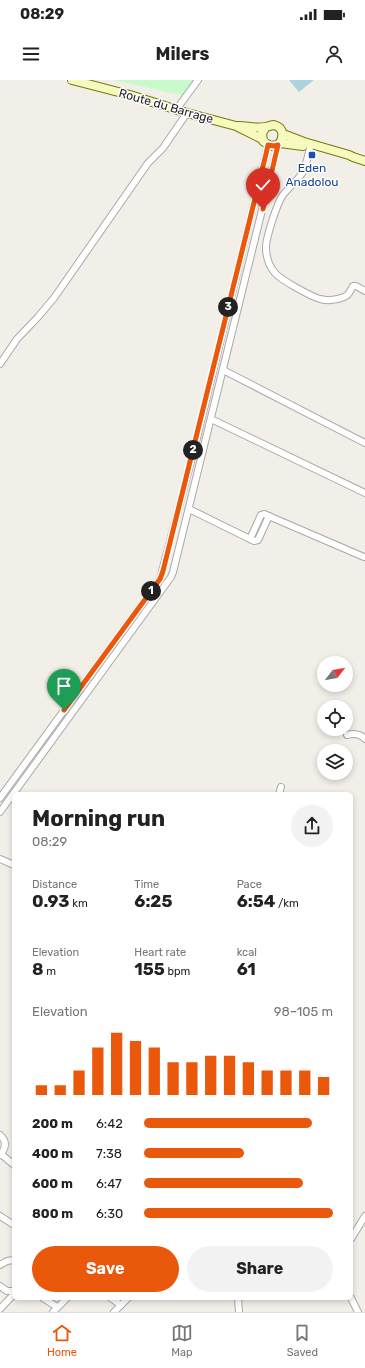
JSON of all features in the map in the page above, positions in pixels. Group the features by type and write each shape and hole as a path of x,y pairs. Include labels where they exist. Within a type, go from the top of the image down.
{"main road":[{"name":"Route du Barrage","path":"72,80 130,95 176,110 236,126 266,128 272,125 276,126 283,134 365,161"},
{"name":"Route du Barrage","path":"236,126 274,146 279,144 295,144 345,158 350,159 353,157"},
{"path":"265,142 262,133 266,128"},
{"path":"279,144 283,134"}],"street":[{"path":"176,110 198,80"},
{"path":"0,364 17,339 54,298 148,163 163,148 187,113"},
{"path":"0,798 160,579 193,454 265,142"},
{"path":"15,792 174,572 279,144"},
{"path":"310,148 303,171 282,197 276,210 266,246 267,256 271,267 276,274 285,281 319,299 337,300 345,297 348,295 353,286 365,291"},
{"path":"223,370 365,443"},
{"path":"211,419 365,493"},
{"path":"189,509 254,541 258,540 269,516 364,557"},
{"path":"353,733 365,739"},
{"path":"0,812 12,796"},
{"path":"0,859 12,864"},
{"path":"0,1135 5,1144 4,1150 0,1154 12,1163"},
{"path":"0,1216 12,1224"},
{"path":"353,1236 365,1216"},
{"path":"0,1265 7,1260 12,1260"},
{"path":"0,1286 7,1291 12,1291"},
{"path":"0,1309 12,1296"},
{"path":"45,1300 55,1310 65,1300"},
{"path":"114,1300 121,1305"},
{"path":"114,1312 126,1300"},
{"path":"238,1300 239,1312"},
{"path":"352,1300 358,1312"}],"green space":[{"path":"113,80 197,80 186,96"}],"water":[{"path":"289,80 314,80 299,92"}],"place":[{"name":"Eden Anadolou","path":"312,155"}],"route":[{"path":"64,710 160,579 268,145 278,145 263,209"}]}
